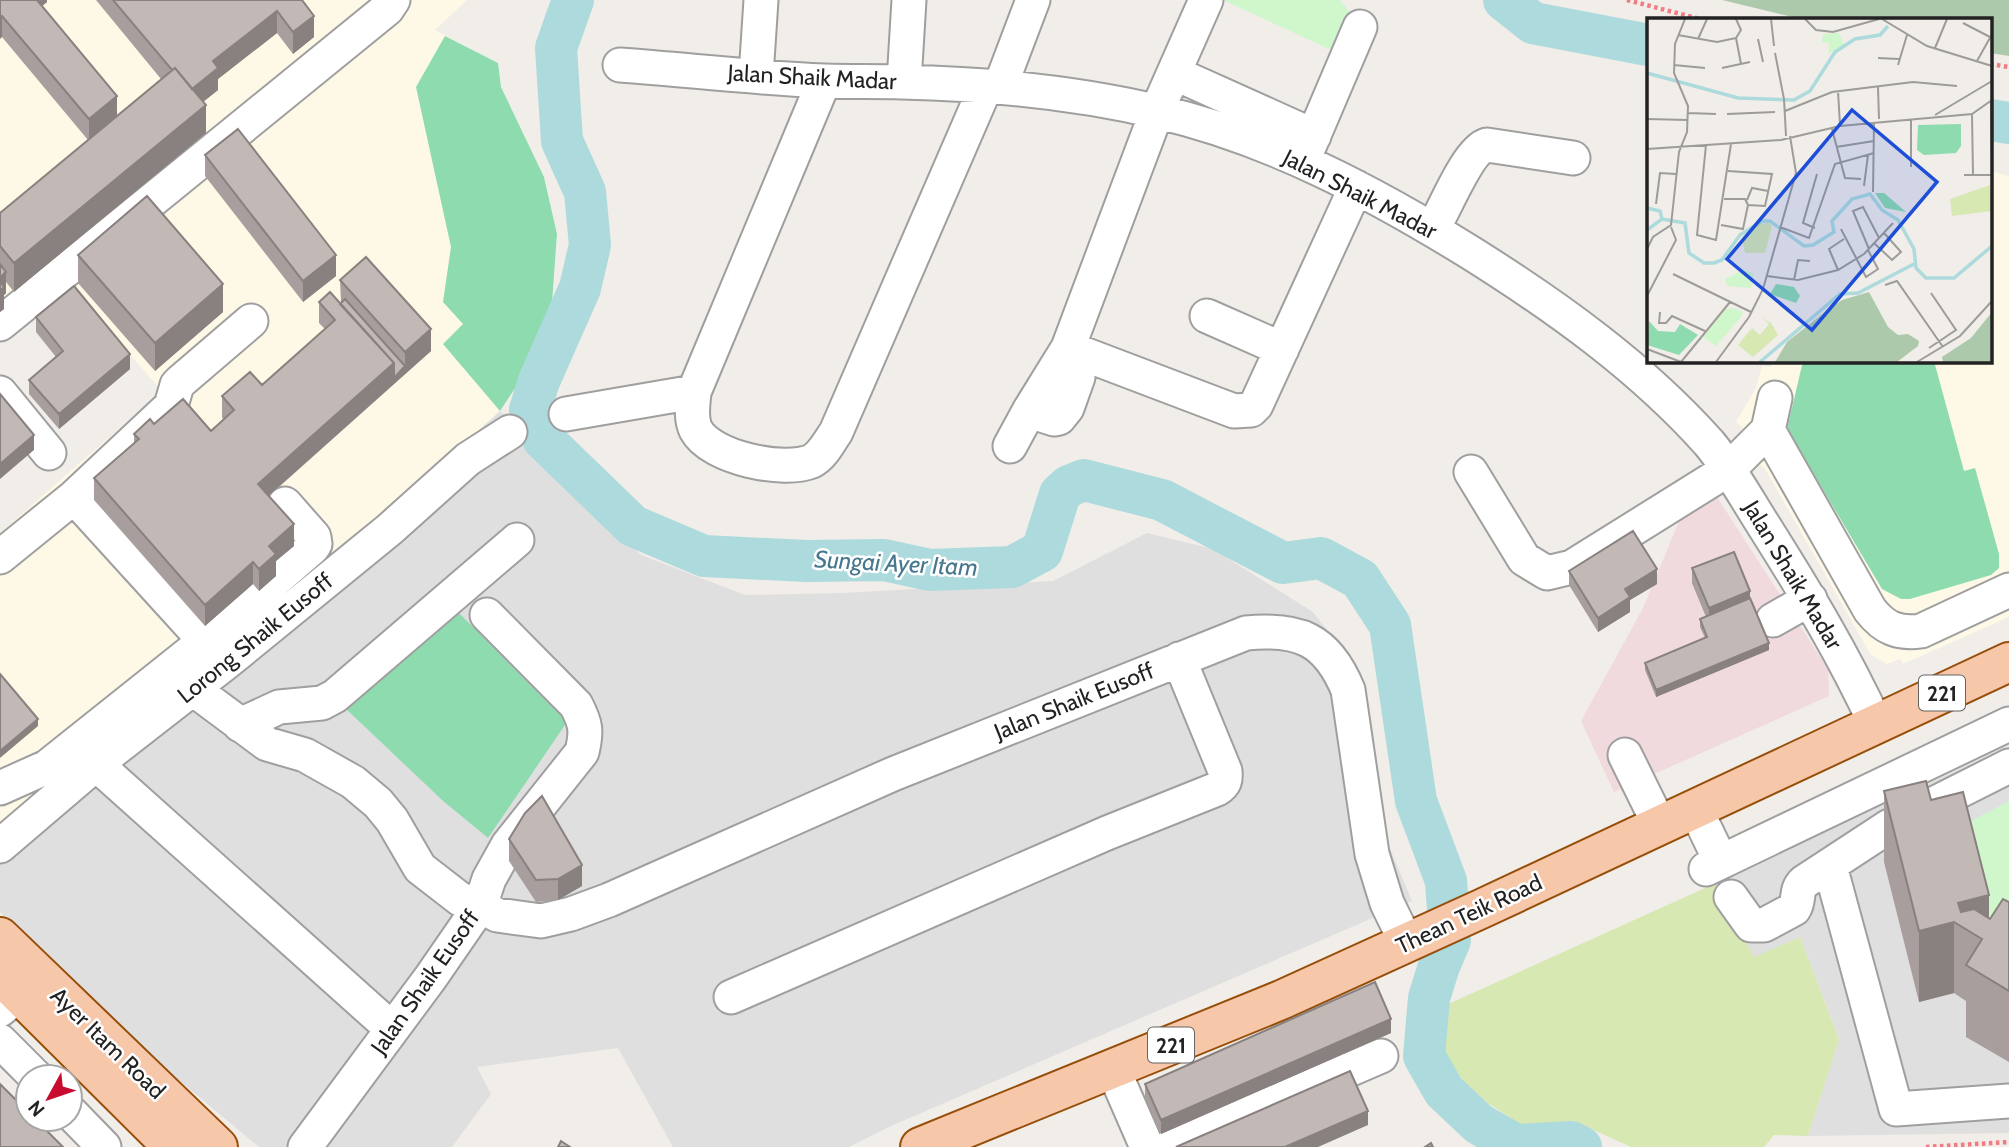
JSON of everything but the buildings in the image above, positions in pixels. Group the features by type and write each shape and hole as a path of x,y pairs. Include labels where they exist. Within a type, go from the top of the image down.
{"main road":[{"name":"Thean Teik Road","path":"920,1147 1281,1000 2009,662"},
{"name":"Ayer Itam Road","path":"0,937 197,1144"},
{"name":"Ayer Itam Road","path":"6,993 197,1144"}],"street":[{"path":"0,324 387,9 393,0"},
{"path":"756,76 761,0"},
{"path":"904,82 909,0"},
{"path":"824,81 694,392 693,421 709,444 744,459 783,466 813,460 823,452 836,432 1034,0"},
{"path":"1010,446 1029,411 1073,362 1157,111 1206,0"},
{"path":"1174,73 1308,148 1360,27"},
{"name":"Jalan Shaik Madar","path":"620,65 824,81 904,82 1059,93 1157,111 1308,148 1356,187 1433,229 1550,303 1609,349 1709,443 1729,469 1810,599 1850,669 1876,725"},
{"path":"1433,229 1474,152 1480,146 1573,158"},
{"path":"1073,362 1234,411 1251,410 1256,405 1356,187"},
{"path":"0,346 53,302"},
{"path":"1207,316 1282,349"},
{"path":"0,557 74,497 171,406 177,385 251,321"},
{"path":"566,414 694,392"},
{"path":"0,393 49,453"},
{"path":"1471,472 1524,559 1547,573 1572,567 1729,469 1771,414 1870,610 1879,622 1891,629 1907,633 1921,631 2009,590"},
{"name":"Lorong Shaik Eusoff","path":"0,846 96,764 390,529 468,459 510,432"},
{"path":"74,497 205,640"},
{"path":"0,788 47,767 205,640 312,548 314,537 285,504"},
{"path":"240,725 279,707 322,702 335,696 517,540"},
{"path":"1773,620 1810,599"},
{"name":"Jalan Shaik Eusoff","path":"305,1147 480,906 489,879 508,845 582,752 586,734 584,720 576,705 487,615"},
{"name":"Jalan Shaik Eusoff","path":"192,689 267,744 305,755 352,782 379,803 420,868 460,899 497,915 541,920 571,914 609,900 893,774 1246,633 1293,633 1314,642 1340,669 1348,690 1372,854 1387,903 1413,940"},
{"path":"730,997 1223,785 1225,771 1179,659"},
{"path":"1695,808 1713,866 2009,724"},
{"path":"1625,755 1660,824"},
{"path":"96,764 392,1029"},
{"path":"1731,897 1751,925 1764,925 1794,909 1800,885 1888,827 2009,766"},
{"path":"1830,866 1896,1109 2009,1101"},
{"path":"0,1041 22,1063"},
{"path":"1170,1147 1381,1056"},
{"path":"1113,1069 1147,1147"},
{"path":"84,1126 104,1147"}],"path":[{"path":"1626,0 1696,18"},
{"path":"1926,1147 2009,1142"}],"shaded area":[{"path":"0,0 467,0 435,30 498,63 501,87 544,177 557,234 552,303 529,367 500,411 338,556 0,827 0,533 162,391 64,280 0,332"},
{"path":"1992,172 2009,176 2009,617 1903,664 1900,659 1887,664 1871,655 1765,469 1734,442 1743,428 1736,422 1756,388 1762,366 1771,367 1773,362 1992,362"},
{"path":"500,411 641,555 745,595 843,593 1053,581 1147,533 1213,549 1313,612 1342,650 1380,825 1412,901 891,1126 849,1147 673,1147 618,1048 477,1067 491,1094 452,1147 259,1147 138,1046 0,912 0,827 338,556"},
{"path":"1704,496 1717,497 1828,669 1829,696 1614,792 1581,721 1643,608 1682,514"},
{"path":"2009,746 2009,1133 1808,1136 1839,1038 1800,937 1754,958 1714,884"}],"green space":[{"path":"1223,0 1340,0 1354,18 1340,54"},
{"path":"1722,0 2009,0 2009,56 1992,53 1992,18 1797,18"},
{"path":"445,36 498,63 501,87 544,177 557,234 552,303 529,367 500,411 443,344 463,324 443,302 451,247 416,87"},
{"path":"1803,362 1934,362 1964,471 1975,468 1999,554 1999,568 1991,575 1910,599 1901,599 1882,589 1787,429"},
{"path":"457,611 567,722 488,838 442,800 344,707"},
{"path":"2009,801 2009,957 1943,836"},
{"path":"1714,884 1754,957 1800,937 1839,1039 1808,1136 1774,1135 1764,1147 1631,1147 1574,1121 1525,1127 1486,1102 1465,1083 1441,1050 1446,1005"}],"waterway":[{"name":"Sungai Ayer Itam","path":"573,0 556,48 562,141 585,192 590,245 580,288 539,381 530,410 543,439 633,526 704,556 807,561 884,560 930,570 1012,567 1042,551 1060,494 1069,486 1084,480 1162,500 1283,563 1321,558 1360,579 1390,625 1416,801 1446,881 1450,940 1429,998 1424,1056 1444,1091 1479,1124 1516,1145 1571,1142 1581,1147"},
{"path":"1504,0 1533,23 1647,45"},
{"path":"1992,120 2009,123"}]}
